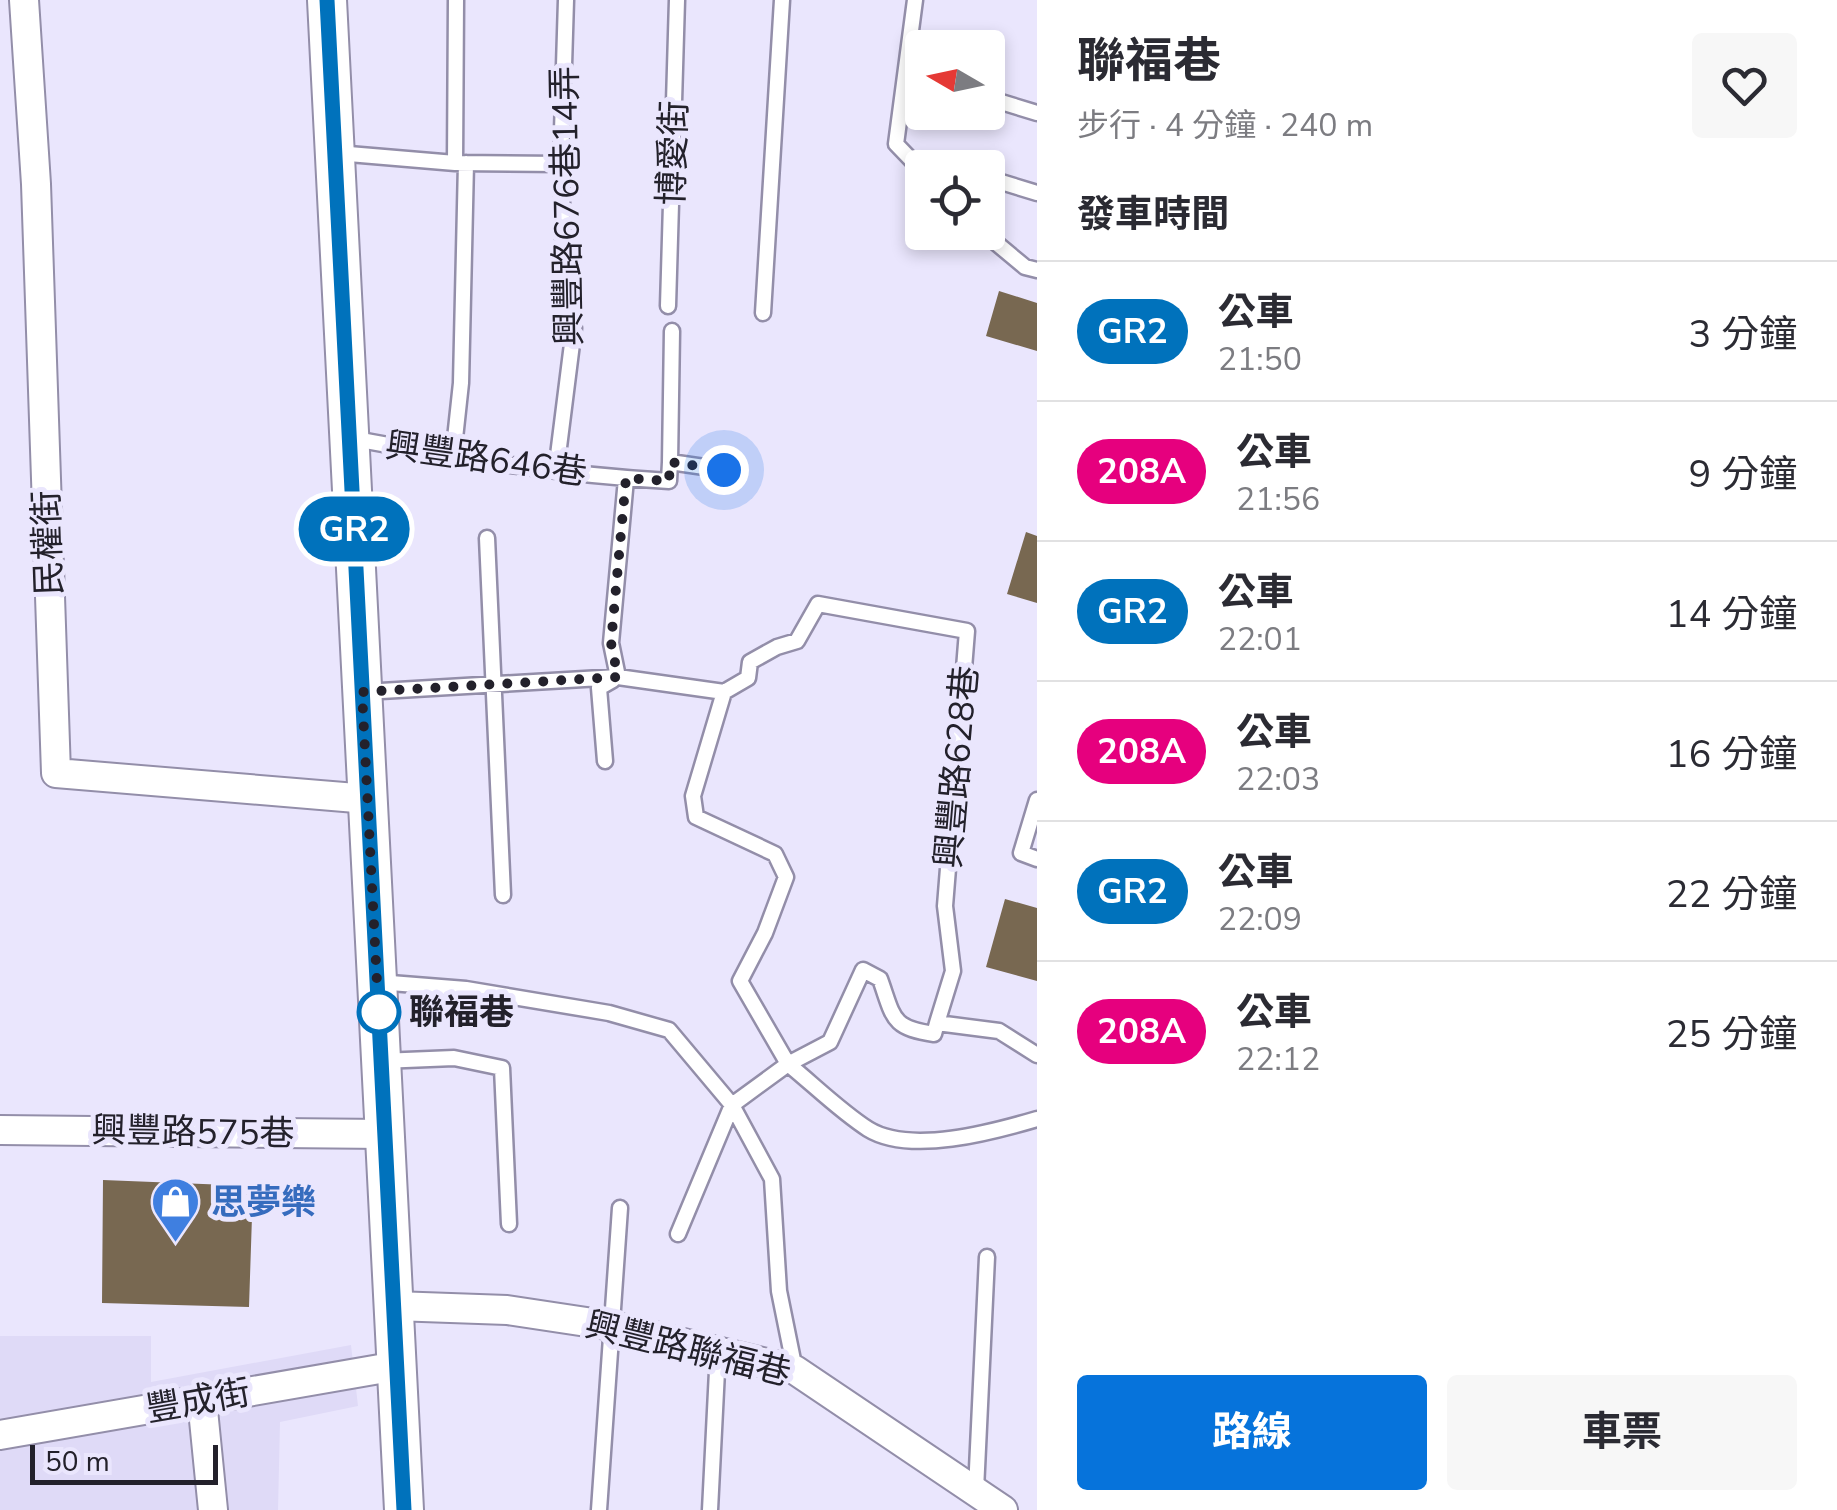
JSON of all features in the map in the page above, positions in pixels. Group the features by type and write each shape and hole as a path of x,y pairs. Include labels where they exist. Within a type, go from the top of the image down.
{"main road":[{"path":"327,0 404,1510"}],"street":[{"name":"民權街","path":"24,0 36,184 56,773 368,799"},
{"name":"興豐路575巷","path":"0,1130 385,1134"},
{"name":"興豐路聯福巷","path":"394,1306 507,1310 613,1326 796,1370 1003,1510"},
{"name":"豐成街","path":"0,1434 397,1366"},
{"path":"202,1400 213,1510"}],"lane":[{"path":"453,457 461,383 456,0"},
{"name":"興豐路676巷14弄","path":"556,471 574,328 565,310 561,164 566,0"},
{"name":"博愛街","path":"668,306 678,0"},
{"path":"763,312 782,0"},
{"path":"910,30 914,0"},
{"path":"905,73 896,144 905,153"},
{"path":"1005,104 1037,114"},
{"path":"335,153 461,163 561,164"},
{"path":"1005,183 1037,193"},
{"path":"1005,250 1025,266 1037,270"},
{"path":"672,331 670,462 724,470"},
{"name":"興豐路646巷","path":"349,438 453,457 626,478 669,481 670,462"},
{"path":"618,677 611,643 626,478"},
{"path":"488,538 504,895"},
{"name":"興豐路628巷","path":"788,1064 740,981 786,877 775,854 696,817 692,796 724,692 748,678 750,662 797,640 818,604 968,630 945,906 952,971 937,1022"},
{"path":"362,692 618,677 724,692"},
{"path":"605,761 600,688 618,677"},
{"path":"1037,800 1021,854 1037,858"},
{"path":"678,1234 732,1106 788,1064 830,1042 864,970 880,979 893,1016 906,1030 934,1034 937,1022 999,1031 1037,1055"},
{"path":"377,982 466,989 609,1013 669,1030 732,1106 772,1179 779,1291 796,1370"},
{"path":"381,1061 454,1058 502,1068 509,1224"},
{"path":"788,1064 870,1130 901,1140 980,1136 1037,1119"},
{"path":"599,1510 620,1208"},
{"path":"976,1490 987,1257"},
{"path":"710,1510 718,1351"}],"shaded area":[{"path":"0,1336 151,1336 151,1382 351,1345 358,1406 280,1422 278,1510 0,1510"}],"building":[{"path":"999,291 1037,303 1037,351 986,336"},
{"path":"1026,532 1037,536 1037,603 1007,594"},
{"path":"1005,899 1037,908 1037,981 986,967"},
{"name":"思夢樂","path":"103,1180 253,1186 249,1307 102,1303"}],"bus line":[{"name":"GR2","path":"327,0 404,1510"}],"place":[{"name":"聯福巷","path":"379,1012"},
{"name":"思夢樂","path":"176,1244"}],"route":[{"path":"379,1012 379,1022 362,692 618,677 611,643 626,478 669,481 670,462 724,470"}]}
